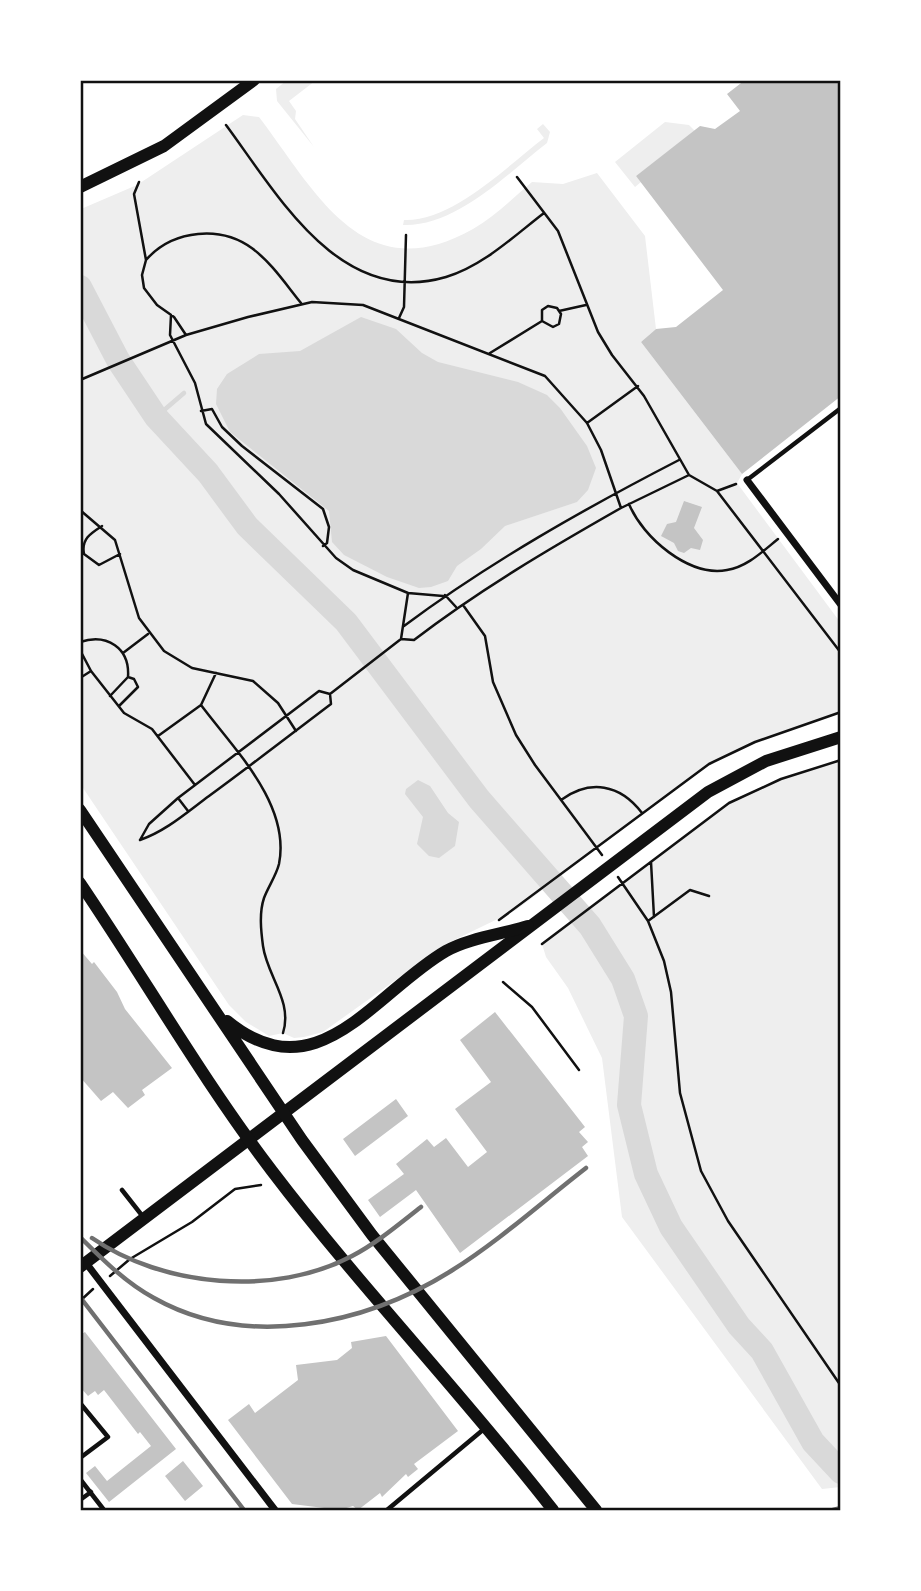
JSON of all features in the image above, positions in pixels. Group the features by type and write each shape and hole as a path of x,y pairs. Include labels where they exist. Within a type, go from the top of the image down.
{"main road":[{"path":"80,187 164,146 254,80"},
{"path":"83,1265 708,792 766,761 841,737"},
{"path":"80,810 284,1113 376,1241 596,1510"},
{"path":"81,885 249,1140 342,1261 487,1426 553,1510"},
{"path":"216,1012 238,1030 262,1042 281,1047 302,1046 334,1038 447,950 528,926"}],"street":[{"path":"747,480 841,605"},
{"path":"83,1265 101,1282 275,1510"}],"lane":[{"path":"747,480 841,408"},
{"path":"122,1190 145,1219"},
{"path":"80,1403 107,1437 80,1458"},
{"path":"387,1510 457,1454 487,1426"},
{"path":"80,1479 104,1510"},
{"path":"80,1500 91,1492"}],"path":[{"path":"226,125 277,195 318,243 348,266 406,281 446,277 492,254 544,214"},
{"path":"517,177 558,231 587,304 612,355 638,386 689,475 717,491 841,653"},
{"path":"139,182 134,194 146,260 142,275 144,288 150,298 171,315 186,335"},
{"path":"146,260 166,243 184,235 216,232 237,237 260,254 302,305"},
{"path":"399,318 404,307 406,235"},
{"path":"80,380 186,335 302,305 345,302 399,318 545,376 587,423 601,450 621,508"},
{"path":"542,321 542,310 548,306 559,311 587,304"},
{"path":"542,321 553,327 559,324 559,311"},
{"path":"171,315 170,335 195,383 206,424 218,439 279,494 323,546 353,570 408,593 432,597 445,595"},
{"path":"490,353 542,321"},
{"path":"587,423 638,386"},
{"path":"201,411 212,409 222,428 323,509 329,527 327,543 323,546"},
{"path":"403,627 445,595 614,493 679,460"},
{"path":"401,639 414,640 456,607 539,554 621,508 689,475"},
{"path":"717,491 747,480"},
{"path":"629,504 649,536 684,560 715,571 728,570 763,551 785,533"},
{"path":"80,510 102,526 115,540 139,618 149,633 179,661 253,681 272,696 296,731"},
{"path":"102,526 84,542 82,555 99,565 111,561 121,553"},
{"path":"330,694 401,639 408,593"},
{"path":"445,595 456,607"},
{"path":"463,605 485,636 493,682 516,735 602,855"},
{"path":"123,653 149,633"},
{"path":"80,642 102,638 111,641 123,653 128,677 137,682 138,687 119,706"},
{"path":"80,650 91,671 110,696 158,736 195,785"},
{"path":"80,678 91,671"},
{"path":"158,736 201,705 216,673"},
{"path":"110,696 128,677"},
{"path":"319,691 330,694 331,704 296,731 156,834 139,840 149,824 195,785 319,691"},
{"path":"201,705 237,753 272,808 279,843 279,863 264,897 261,916 266,962 284,1005 282,1038"},
{"path":"516,909 692,776 732,752 841,712"},
{"path":"542,944 714,813 781,779 841,760"},
{"path":"561,800 585,787 608,788 629,798 642,813"},
{"path":"178,798 188,811"},
{"path":"651,862 654,917"},
{"path":"617,875 648,921 667,974 680,1093 701,1171 728,1221 841,1386"},
{"path":"648,921 690,890 709,896"},
{"path":"503,982 532,1007 579,1070"},
{"path":"80,1301 130,1259 183,1228 235,1189 261,1185"}],"shaded area":[{"path":"286,81 315,81 289,101 296,111 295,119 314,147 277,101 276,89"},
{"path":"243,115 259,117 301,175 346,224 372,241 401,248 435,245 473,229 532,182 563,184 597,173 645,236 656,329 641,342 742,474 737,483 840,622 840,712 755,742 709,764 516,910 446,944 323,1032 294,1038 283,1033 269,1036 246,1022 229,1005 81,785 81,209 137,185"},
{"path":"665,122 689,125 695,131 636,176 641,182 635,187 615,162"},
{"path":"543,124 550,132 547,143 480,196 442,217 403,225 404,220 441,212 478,191 544,138 537,129"},
{"path":"361,317 396,329 422,353 438,362 518,382 547,395 560,408 587,446 596,468 588,490 577,502 505,526 481,549 457,566 448,581 431,587 419,588 387,577 344,555 332,542 329,511 230,432 216,404 217,389 227,374 259,354 300,351"},
{"path":"840,760 840,1487 822,1489 622,1217 602,1058 568,988 546,957 542,944 729,803 763,786"},
{"path":"418,780 430,786 448,813 459,822 455,846 439,858 429,856 417,844 423,817 405,794 406,789"}],"building":[{"path":"745,80 841,80 841,396 742,474 641,342 656,329 676,327 723,290 636,176 700,126 715,129 740,111 727,94"},
{"path":"684,501 702,507 694,528 703,540 700,550 691,548 684,553 661,536 667,524 676,522"},
{"path":"80,950 92,964 94,962 117,992 125,1009 172,1068 142,1090 145,1095 128,1108 113,1092 101,1101 80,1077"},
{"path":"495,1012 585,1127 579,1132 588,1142 582,1147 588,1156 460,1253 416,1190 380,1217 368,1200 404,1174 396,1164 427,1139 434,1147 446,1138 468,1167 487,1152 455,1109 491,1082 460,1040"},
{"path":"396,1099 408,1116 355,1156 343,1139"},
{"path":"85,1332 176,1449 109,1502 86,1473 95,1466 107,1481 151,1446 140,1432 138,1434 104,1390 98,1395 95,1391 88,1396 80,1387 80,1335"},
{"path":"386,1336 458,1431 414,1464 418,1469 408,1477 406,1474 382,1497 380,1493 358,1510 353,1506 340,1510 292,1504 228,1420 249,1404 255,1413 298,1380 296,1365 337,1360 352,1348 351,1342"},
{"path":"183,1461 203,1486 185,1501 165,1476"}],"waterway":[{"path":"80,287 118,360 156,417 208,473 247,526 346,622 479,799 590,926 623,979 636,1016 629,1105 646,1174 671,1227 739,1326 762,1351 813,1442 841,1472"},
{"path":"156,417 184,393"}],"railway":[{"path":"80,1237 134,1285 154,1298 190,1314 227,1323 266,1327 305,1324 343,1317 417,1290 486,1247 586,1168"},
{"path":"92,1238 120,1255 185,1276 220,1281 255,1281 322,1269 352,1256 421,1207"},
{"path":"80,1297 244,1510"},
{"path":"833,1510 841,1508"}]}
